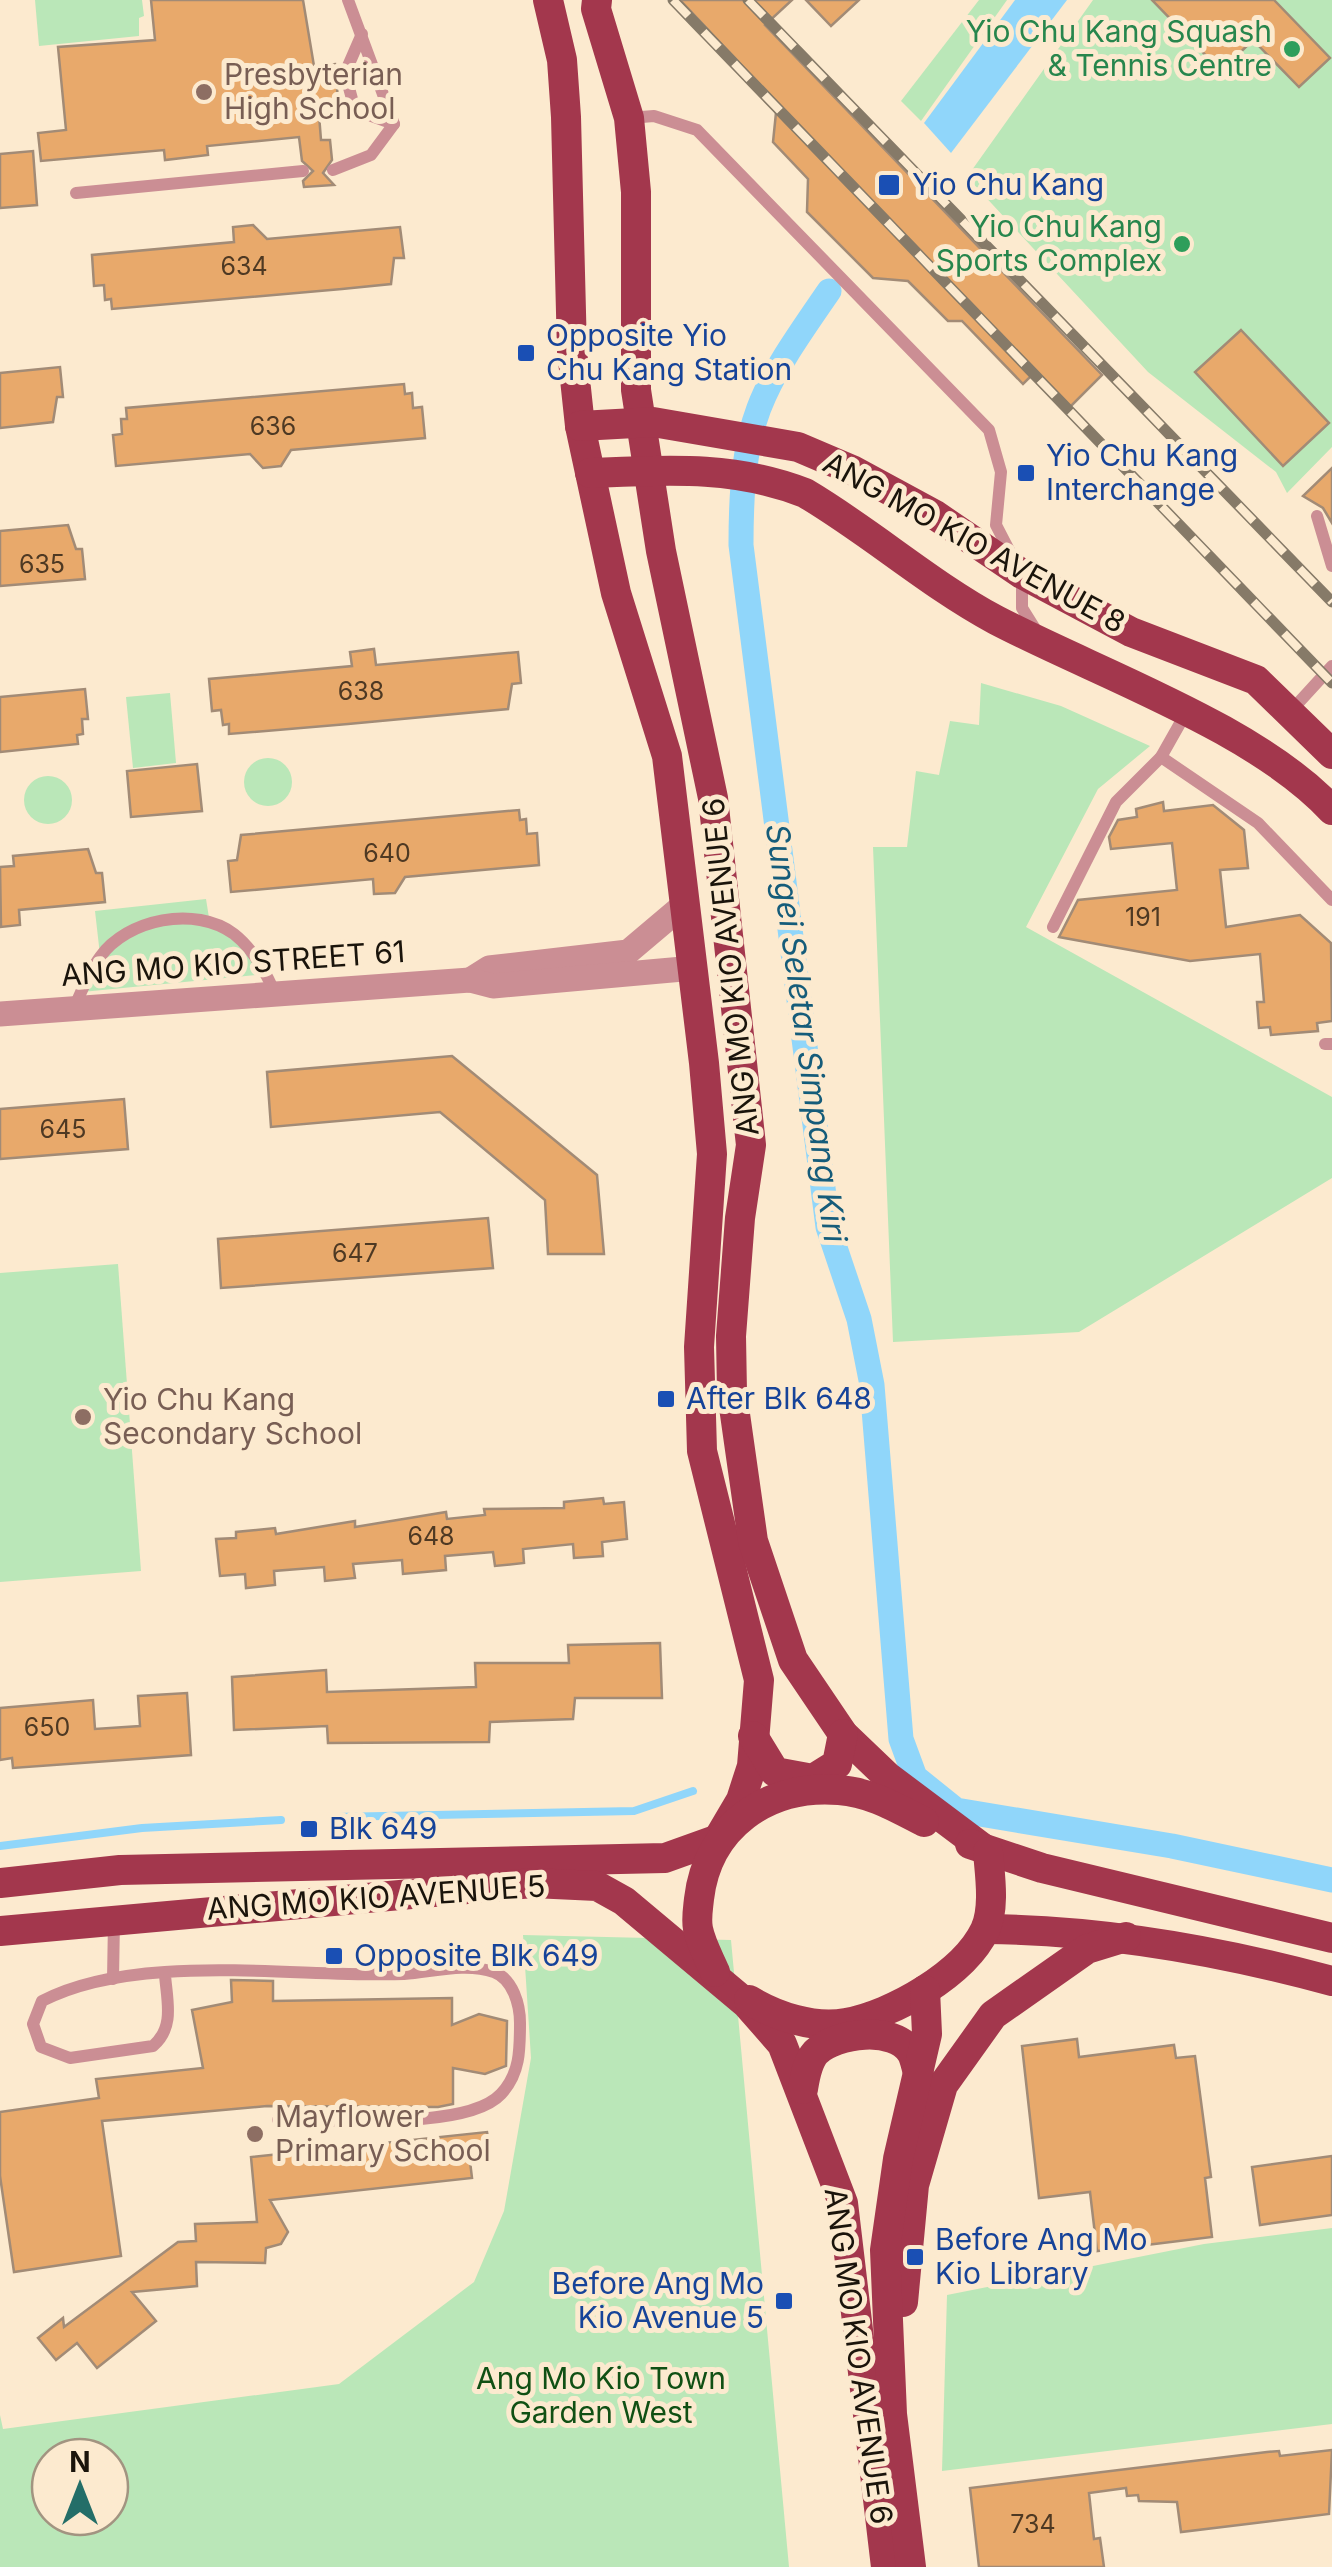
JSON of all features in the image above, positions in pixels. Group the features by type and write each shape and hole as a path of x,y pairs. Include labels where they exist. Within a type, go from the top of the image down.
{"main road":[{"name":"ANG MO KIO AVENUE 6","path":"548,0 564,98 572,351 580,426 616,593 667,756 694,968 712,1154 698,1347 700,1435 707,1486 755,1650 760,1680 752,1766 741,1800 718,1839"},
{"name":"ANG MO KIO AVENUE 6","path":"595,3 629,118 636,192 635,355 641,422 662,551 713,798 752,1145 740,1218 732,1393 753,1540 793,1660 843,1734 888,1777 988,1852"},
{"name":"ANG MO KIO AVENUE 8","path":"580,426 641,422 685,428 798,447 852,470 936,515 1022,574 1131,632 1256,680 1332,754"},
{"name":"ANG MO KIO AVENUE 8","path":"590,473 690,468 776,482 805,494 991,617 1187,711 1310,787 1332,810"},
{"path":"753,1736 775,1772 813,1779 838,1764 843,1734"},
{"path":"636,1859 700,1825 722,1801 753,1736"},
{"path":"988,1852 991,1886 986,1929 961,1962 926,1990 847,2023 812,2024 767,2011 719,1983 697,1916 700,1878 718,1839 770,1798 810,1789 874,1797 988,1852 1332,1938"},
{"name":"ANG MO KIO AVENUE 5","path":"0,1883 120,1870 665,1858 718,1839"},
{"path":"410,1862 410,1894"},
{"name":"ANG MO KIO AVENUE 5","path":"0,1932 114,1918 533,1883 597,1886 657,1926 719,1983"},
{"path":"986,1929 1126,1937 1258,1961 1332,1981"},
{"path":"892,2414 914,2185 943,2085 993,2015 1087,1948 1126,1937"},
{"name":"ANG MO KIO AVENUE 6","path":"719,1983 747,2004 782,2044 803,2089 843,2203 886,2567"},
{"name":"ANG MO KIO AVENUE 6","path":"912,2567 892,2414 887,2216 928,2034 926,1990"},
{"path":"803,2089 816,2053 842,2037 866,2035 900,2042 910,2051 918,2075"}],"street":[{"name":"ANG MO KIO STREET 61","path":"470,980 489,968 628,952 686,902"},
{"name":"ANG MO KIO STREET 61","path":"0,1014 274,991 470,980 493,986 694,968"}],"lane":[{"path":"348,0 394,124"},
{"path":"362,34 345,73 354,110 394,124"},
{"path":"629,118 654,116 698,130 989,430 1001,472 996,526 1022,574 1022,608 1052,648"},
{"path":"333,170 372,155 394,124"},
{"path":"76,193 302,172"},
{"path":"1317,516 1332,566"},
{"path":"1290,712 1332,666"},
{"path":"1053,927 1116,802 1161,757 1187,711"},
{"path":"1161,757 1258,823 1332,900"},
{"path":"75,1006 100,956 150,922 178,919 205,922 232,933 254,956 274,991"},
{"path":"113,1978 114,1918"},
{"path":"165,1975 168,2021 153,2046 70,2058 41,2047 33,2024 42,2001 113,1978 165,1975 404,1974 468,1967 497,1973 510,1983 521,2018 519,2061 499,2097 468,2112 415,2118 278,2120"}],"green space":[{"path":"35,0 142,0 144,16 139,18 139,36 39,46"},
{"path":"979,0 1007,0 921,121 901,101"},
{"name":"Yio Chu Kang Sports Complex","path":"1093,0 1332,0 1332,447 1287,493 1276,472 1148,372 967,177"},
{"path":"981,683 1061,706 1150,746 1098,789 1026,927 1332,1097 1332,1178 1079,1332 893,1342 873,847 907,847 916,771 939,775 950,721 979,725"},
{"path":"170,693 176,763 133,768 126,697"},
{"path":"268,758 285,765 292,782 285,799 268,806 251,799 244,782 251,765"},
{"path":"48,776 65,783 72,800 65,817 48,824 31,817 24,800 31,783"},
{"path":"206,899 210,924 232,933 266,974 82,992 100,955 95,911"},
{"name":"Yio Chu Kang Secondary School","path":"118,1264 141,1571 0,1582 0,1273"},
{"name":"Ang Mo Kio Town Garden West","path":"523,1935 731,1940 789,2567 0,2567 0,2415 3,2429 339,2384 474,2282 504,2211 531,2058"},
{"path":"1332,2228 1332,2424 942,2471 947,2295 1204,2244"}],"water":[{"path":"1015,0 1067,0 951,153 924,123"}],"building":[{"path":"151,0 303,0 314,66 335,64 338,100 318,102 321,140 330,140 332,160 323,173 334,185 304,187 303,181 313,171 302,161 299,137 207,146 208,155 165,160 164,150 41,161 38,133 66,130 58,47 155,40"},
{"path":"680,0 792,0 765,25 1102,375 1069,408 1034,373 1023,384 962,321 948,321 908,281 873,278 807,212 808,179 773,142 777,103"},
{"path":"806,0 859,0 831,26"},
{"name":"Yio Chu Kang Squash & Tennis Centre","path":"1152,0 1274,0 1330,58 1299,87 1253,40 1221,71"},
{"path":"33,151 37,205 0,208 0,154"},
{"path":"253,225 267,239 400,227 404,258 394,258 391,284 342,289 112,309 111,299 105,300 104,285 94,286 92,255 234,242 233,227"},
{"path":"1241,330 1329,423 1283,466 1195,372"},
{"path":"60,367 63,397 57,397 53,422 0,428 0,373"},
{"path":"404,384 405,394 412,393 413,408 422,407 425,438 291,450 281,466 263,468 250,454 116,466 113,435 122,434 121,419 127,419 126,408"},
{"path":"1332,468 1332,523 1323,508 1303,496"},
{"path":"68,525 76,549 82,549 85,579 0,586 0,531"},
{"path":"374,649 376,665 518,652 521,683 512,684 508,709 348,724 229,734 229,724 223,725 221,710 212,711 209,679 352,666 350,652"},
{"path":"85,689 88,719 82,719 83,734 77,735 78,744 0,752 0,697"},
{"path":"197,764 202,811 131,817 127,771"},
{"path":"1163,802 1164,811 1213,805 1244,830 1248,868 1220,870 1226,927 1300,915 1331,943 1332,1021 1317,1023 1318,1031 1271,1035 1270,1027 1259,1028 1257,1002 1264,1002 1260,954 1190,961 1059,937 1078,900 1177,890 1172,843 1111,849 1109,837 1118,820 1137,817 1136,809"},
{"path":"519,810 520,820 526,819 527,834 537,833 539,865 405,877 395,893 374,894 373,879 231,892 228,861 237,860 241,835"},
{"path":"88,849 96,873 102,873 105,902 19,910 20,925 1,927 0,867 14,866 13,856"},
{"path":"452,1056 597,1175 604,1254 548,1254 545,1200 440,1112 271,1127 267,1072"},
{"path":"124,1099 128,1149 0,1159 0,1109"},
{"path":"488,1218 493,1268 221,1288 218,1239"},
{"path":"603,1498 604,1504 624,1502 627,1539 602,1542 603,1556 574,1558 573,1544 523,1549 524,1563 495,1566 493,1552 445,1556 446,1570 403,1574 402,1560 353,1564 355,1578 325,1581 324,1567 274,1571 275,1585 246,1588 245,1574 220,1576 216,1539 236,1538 236,1532 275,1528 276,1534 355,1521 355,1527 446,1512 447,1519 485,1515 484,1509 564,1508 564,1502"},
{"path":"660,1643 662,1698 575,1698 573,1719 490,1722 489,1742 328,1743 327,1726 234,1730 232,1677 326,1670 327,1692 476,1687 475,1663 569,1663 568,1645"},
{"path":"187,1693 191,1755 13,1768 12,1758 0,1760 0,1708 93,1700 95,1729 140,1726 138,1696"},
{"path":"231,1980 273,1981 273,2001 452,1998 452,2025 479,2014 507,2021 506,2066 485,2074 453,2068 453,2104 438,2107 267,2106 102,2121 121,2256 14,2272 0,2176 0,2112 99,2098 96,2079 203,2068 192,2010 232,2002"},
{"path":"1077,2039 1079,2057 1174,2045 1176,2058 1195,2056 1211,2177 1205,2178 1212,2237 1097,2251 1090,2192 1039,2198 1022,2046"},
{"path":"487,2132 490,2150 469,2153 472,2178 270,2200 288,2232 281,2244 266,2248 265,2263 196,2262 197,2286 132,2292 156,2321 97,2368 77,2343 56,2360 38,2338 63,2318 64,2327 178,2242 196,2241 195,2224 257,2222 251,2157"},
{"path":"1332,2156 1332,2215 1260,2225 1252,2167"},
{"path":"1332,2450 1329,2514 1181,2532 1177,2502 1139,2501 1138,2495 1127,2496 1126,2488 1089,2493 1094,2539 1100,2538 1104,2567 979,2567 970,2488 1267,2452 1279,2451 1280,2456"}],"waterway":[{"name":"Sungei Seletar Simpang Kiri","path":"829,291 786,356 759,409 745,466 741,545 828,1227 859,1319 872,1385 901,1739 915,1777 956,1810 1172,1846 1332,1880"},
{"name":"Sungei Seletar Simpang Kiri","path":"889,1657 895,1642"},
{"path":"333,1817 634,1811 693,1791"},
{"path":"0,1846 142,1828 281,1820"}],"railway":[{"path":"673,0 1332,683"},
{"path":"748,0 1332,602"}],"place":[{"name":"Yio Chu Kang Squash & Tennis Centre","path":"1292,49"},
{"name":"Presbyterian High School","path":"204,92"},
{"name":"Yio Chu Kang","path":"889,185"},
{"name":"Yio Chu Kang Sports Complex","path":"1182,244"},
{"name":"Opposite Yio Chu Kang Station","path":"526,353"},
{"name":"Yio Chu Kang Interchange","path":"1026,473"},
{"name":"After Blk 648","path":"666,1399"},
{"name":"Yio Chu Kang Secondary School","path":"83,1417"},
{"name":"Blk 649","path":"309,1829"},
{"name":"Opposite Blk 649","path":"334,1956"},
{"name":"Mayflower Primary School","path":"255,2134"},
{"name":"Before Ang Mo Kio Library","path":"915,2257"},
{"name":"Before Ang Mo Kio Avenue 5","path":"784,2301"}]}
